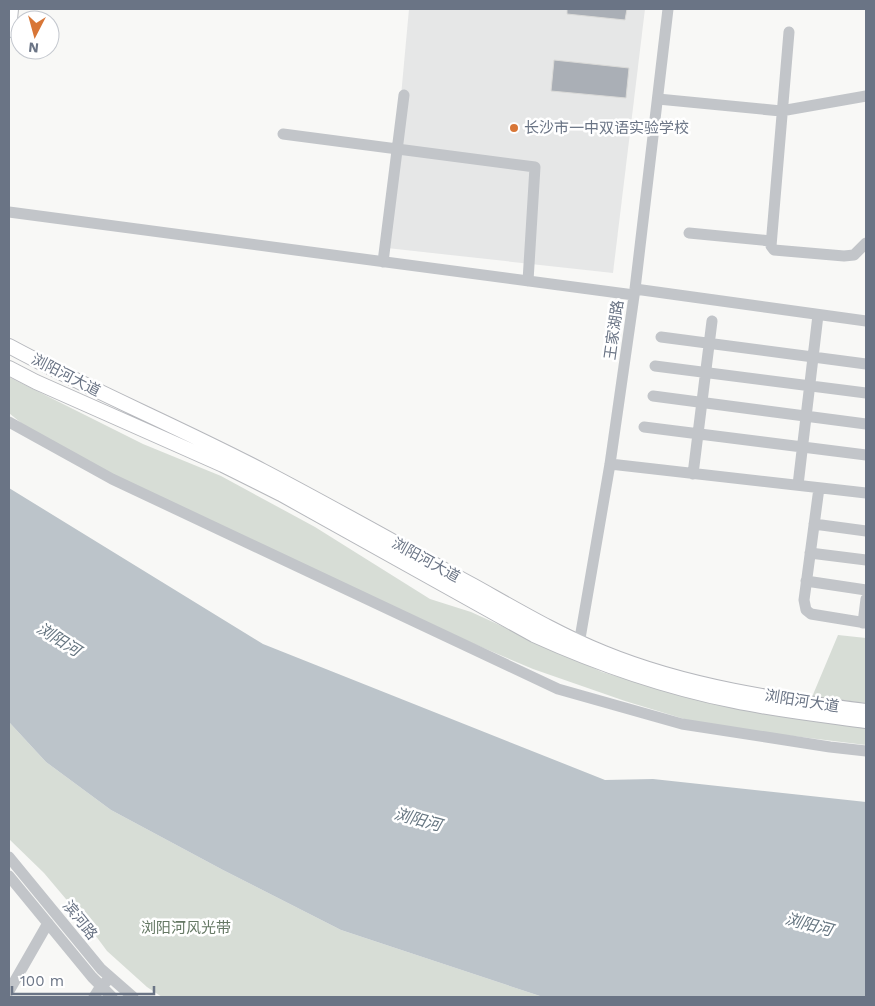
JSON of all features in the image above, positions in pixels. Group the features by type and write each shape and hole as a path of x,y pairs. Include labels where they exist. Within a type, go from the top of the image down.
{"main road":[{"path":"9,30 11,9"},
{"name":"浏阳河大道","path":"9,346 262,470 529,617 578,648 671,685 734,701 866,720"},
{"name":"浏阳河大道","path":"9,368 36,382 223,465 281,494 534,635 606,654 672,676 736,692 866,710"}],"street":[{"name":"王家湖路","path":"578,648 610,464 635,292 668,9"},
{"path":"788,32 771,246 774,250 844,256 854,254 866,243"},
{"path":"383,262 404,95"},
{"path":"658,99 782,111 866,96"},
{"path":"283,134 535,167 528,281"},
{"path":"9,212 528,281 635,292 866,321"},
{"path":"688,234 771,241"},
{"path":"798,486 818,315"},
{"path":"693,474 712,321"},
{"path":"661,338 866,364"},
{"path":"655,366 866,393"},
{"path":"654,396 866,424"},
{"path":"9,422 112,479 558,689 682,724 866,750"},
{"path":"644,427 866,455"},
{"path":"610,464 866,493"},
{"path":"819,488 804,600 806,610 811,614 865,623 866,600"},
{"path":"814,524 866,531"},
{"path":"810,553 866,560"},
{"path":"806,582 866,590"},
{"name":"滨河路","path":"9,857 101,969 133,997"},
{"name":"滨河路","path":"9,876 92,977 112,997"},
{"path":"9,991 48,923"},
{"path":"94,997 101,986 111,978"}],"shaded area":[{"name":"长沙市一中双语实验学校","path":"409,9 645,9 613,273 387,248"}],"green space":[{"path":"9,377 143,444 221,476 315,527 430,599 471,612 602,672 690,698 866,727 866,745 704,725 625,701 533,669 453,635 101,469 26,427 9,413"},
{"path":"838,635 866,638 866,703 812,697"},
{"name":"浏阳河风光带","path":"9,722 46,762 111,810 223,870 341,930 543,997 162,997 147,987 107,951 44,873 9,839"}],"water":[{"name":"浏阳河","path":"9,488 263,644 605,780 653,779 866,802 866,997 543,997 341,930 111,810 46,762 9,722"}],"building":[{"path":"567,9 627,9 625,20 567,14"},
{"path":"554,60 629,68 626,98 551,91"}],"place":[{"name":"长沙市一中双语实验学校","path":"514,128"}]}
